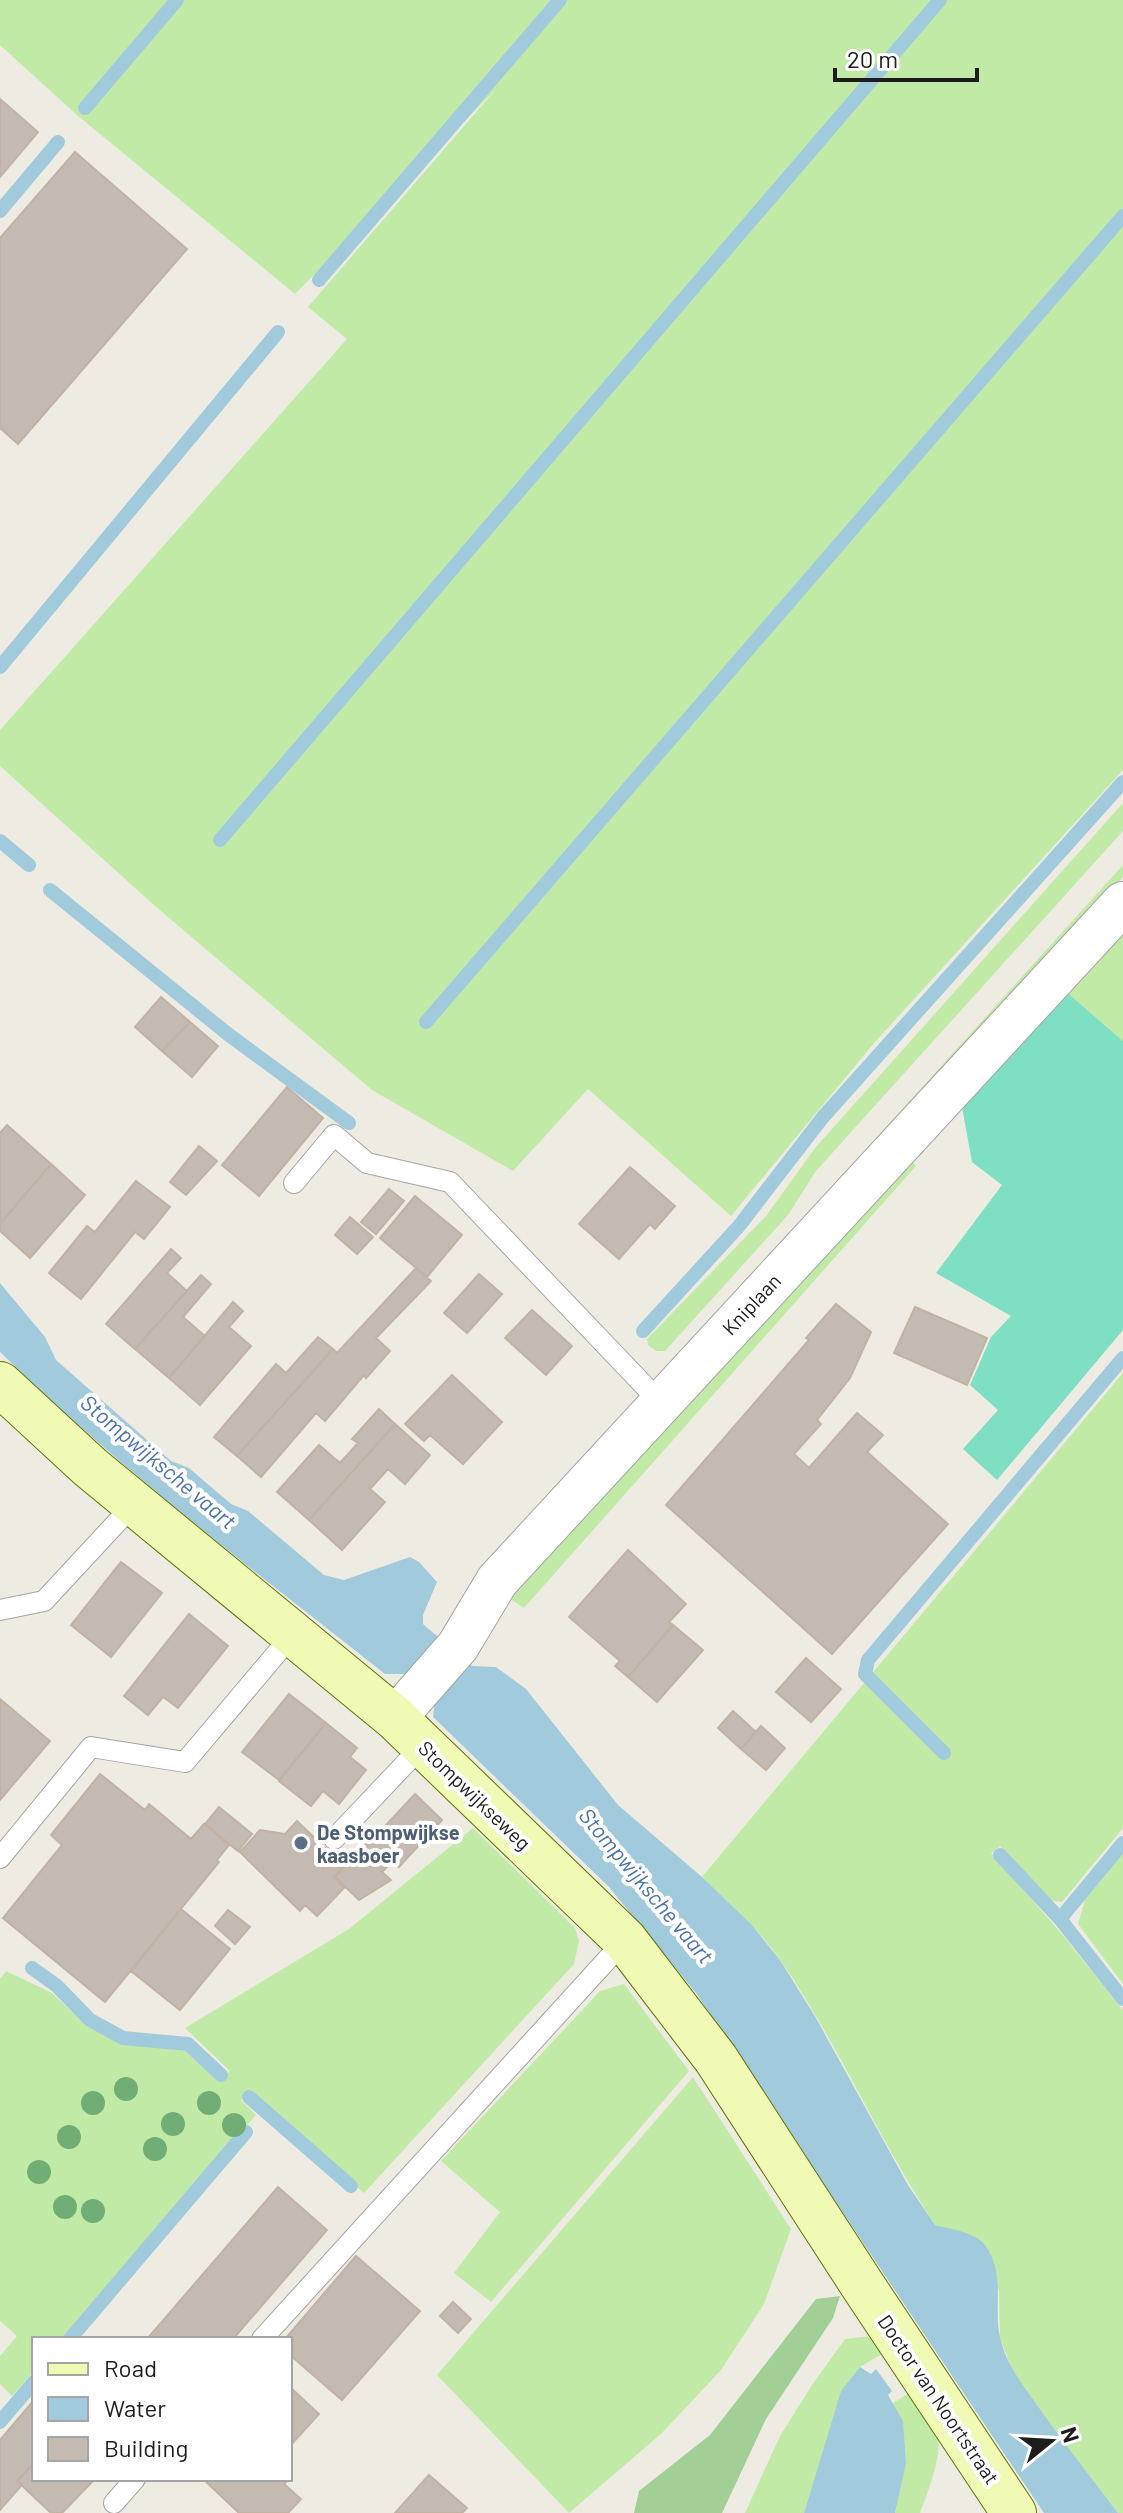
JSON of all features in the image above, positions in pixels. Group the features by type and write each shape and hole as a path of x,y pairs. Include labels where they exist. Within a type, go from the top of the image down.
{"street":[{"name":"Kniplaan","path":"412,1718 497,1581 1123,903"},
{"name":"Stompwijkseweg","path":"0,1384 90,1467 293,1634 412,1718 625,1940 716,2059 863,2286"},
{"name":"Doctor van Noortstraat","path":"863,2286 1014,2513"}],"lane":[{"path":"294,1183 334,1135 367,1163 450,1182 660,1402"},
{"path":"0,1610 44,1601 134,1504"},
{"path":"0,1858 91,1747 185,1762 293,1634"},
{"path":"334,1839 412,1718"},
{"path":"264,2337 625,1940"},
{"path":"114,2503 133,2481"}],"green space":[{"path":"0,0 1123,0 1123,770 874,1043 731,1216 588,1089 513,1171 372,1090 155,906 0,766 0,730 347,339 308,307 497,88 295,294 78,116 0,45"},
{"path":"1123,803 1123,831 816,1171 788,1215 665,1351 656,1351 648,1345 647,1339 766,1216 815,1148"},
{"path":"1123,865 1123,877 847,1181 876,1138"},
{"path":"1123,922 1123,1041 1063,989"},
{"path":"1063,989 1123,1041 1123,1330 997,1480 963,1449 998,1410 970,1385 991,1337 1011,1316 936,1273 1002,1185 972,1162 962,1107"},
{"path":"910,1159 916,1166 524,1608 510,1599 725,1353"},
{"path":"1123,1373 1123,1828 1062,1902 1047,1900 1000,1846 991,1853 1123,2010 1123,2513 1118,2513 1013,2371 1000,2339 999,2291 973,2236 935,2225 895,2160 822,2026 781,1961 753,1927 702,1877"},
{"path":"473,1828 575,1928 579,1941 574,1964 364,2193 249,2090 241,2100 256,2115 63,2337 32,2337 32,2373 12,2396 0,2384 0,2356 17,2336 0,2321 0,1979 6,1971 52,1993 88,2027 117,2041 185,2051 220,2082 230,2071 185,2028 349,1929"},
{"path":"1123,1854 1123,1984 1078,1924 1085,1900"},
{"path":"624,1984 689,2071 491,2302 454,2273 500,2212 441,2161 600,1991"},
{"path":"693,2077 791,2229 764,2304 721,2370 662,2433 569,2513 437,2375"},
{"path":"840,2296 833,2318 766,2419 722,2513 634,2513 639,2491 710,2435 816,2299"},
{"path":"872,2336 882,2354 860,2367 841,2392 804,2513 745,2513 780,2436 845,2339"},
{"path":"909,2393 938,2437 938,2454 920,2513 895,2513 906,2464 893,2403"}],"water":[{"name":"Stompwijksche vaart","path":"0,1283 45,1337 56,1360 171,1461 189,1468 231,1504 248,1511 324,1575 344,1580 410,1557 419,1562 437,1582 423,1615 423,1624 472,1666 496,1667 526,1689 618,1805 751,1924 780,1960 816,2018 908,2185 935,2225 969,2234 985,2245 996,2268 999,2329 1007,2358 1047,2419 1118,2513 1044,2513 696,1993 609,1887 433,1717 435,1700 406,1674 385,1674 237,1558 92,1437 0,1352"},
{"path":"860,2367 871,2374 876,2369 892,2391 888,2395 903,2421 906,2464 895,2513 804,2513 841,2391"}],"building":[{"path":"0,99 38,132 0,177"},
{"path":"75,152 187,249 18,444 0,428 0,238"},
{"path":"161,997 190,1022 162,1051 135,1027"},
{"path":"190,1022 218,1046 192,1077 162,1051"},
{"path":"287,1087 323,1118 259,1196 222,1165"},
{"path":"7,1125 51,1164 0,1224 0,1133"},
{"path":"199,1146 217,1161 186,1195 170,1182"},
{"path":"51,1164 85,1195 30,1258 0,1231 0,1224"},
{"path":"630,1167 675,1206 655,1229 650,1224 619,1259 579,1224"},
{"path":"136,1181 170,1207 144,1239 135,1232 81,1299 49,1273 87,1226 95,1232"},
{"path":"389,1189 404,1201 376,1234 361,1222"},
{"path":"415,1196 462,1235 427,1277 380,1238"},
{"path":"350,1217 373,1237 357,1254 335,1235"},
{"path":"171,1249 181,1258 167,1273 187,1291 135,1349 106,1324"},
{"path":"416,1268 431,1281 376,1338 390,1351 366,1378 364,1375 325,1421 316,1413 261,1477 237,1456 333,1349 337,1353"},
{"path":"479,1274 502,1294 467,1333 444,1313"},
{"path":"201,1275 211,1284 183,1317 205,1336 169,1378 135,1349"},
{"path":"233,1302 243,1311 229,1327 251,1346 200,1405 169,1378"},
{"path":"836,1304 871,1332 850,1378 817,1420 821,1424 794,1454 809,1468 857,1413 883,1435 867,1452 948,1524 832,1654 666,1505 809,1340 806,1338"},
{"path":"915,1307 987,1338 967,1385 894,1353"},
{"path":"532,1310 572,1346 546,1375 505,1338"},
{"path":"318,1337 333,1349 237,1456 214,1437 276,1364 286,1373"},
{"path":"452,1375 502,1422 463,1464 430,1435 424,1441 405,1424"},
{"path":"379,1409 395,1424 309,1520 277,1492 319,1445 340,1463 358,1443 352,1439"},
{"path":"395,1424 430,1455 405,1484 388,1469 370,1489 385,1502 342,1550 309,1520"},
{"path":"628,1550 686,1604 669,1622 673,1625 628,1677 615,1666 620,1661 569,1617"},
{"path":"121,1562 162,1593 111,1657 71,1625"},
{"path":"189,1614 228,1646 178,1708 163,1697 148,1715 124,1696"},
{"path":"673,1625 703,1650 657,1702 628,1677"},
{"path":"806,1658 841,1689 811,1722 776,1692"},
{"path":"289,1694 326,1723 279,1780 242,1752"},
{"path":"0,1699 50,1741 0,1800"},
{"path":"733,1711 756,1732 741,1749 718,1728"},
{"path":"326,1723 357,1748 350,1757 366,1770 339,1804 323,1791 311,1806 279,1781"},
{"path":"761,1726 785,1748 766,1770 741,1749"},
{"path":"100,1774 145,1810 149,1804 191,1839 204,1824 229,1845 217,1860 219,1862 105,2002 3,1918 62,1845 51,1835"},
{"path":"415,1794 442,1820 399,1867 393,1861 382,1872 391,1880 359,1900 335,1877 371,1835 374,1838"},
{"path":"219,1807 252,1834 238,1851 205,1824"},
{"path":"297,1821 344,1866 334,1877 344,1888 317,1916 305,1905 300,1911 240,1852 260,1830 285,1834"},
{"path":"181,1909 230,1949 180,2010 131,1971"},
{"path":"228,1910 250,1927 235,1944 215,1926"},
{"path":"278,2187 327,2230 235,2337 149,2337"},
{"path":"356,2256 420,2311 342,2400 292,2357 292,2337 287,2337"},
{"path":"453,2302 471,2319 458,2333 440,2316"},
{"path":"292,2389 319,2414 292,2444"},
{"path":"32,2402 32,2465 17,2481 22,2485 0,2510 0,2440"},
{"path":"32,2465 32,2481 93,2481 62,2513 51,2513 17,2481"},
{"path":"429,2475 467,2508 462,2513 395,2513"},
{"path":"205,2481 287,2481 284,2484 301,2499 288,2513 239,2513"}],"waterway":[{"path":"85,108 177,0"},
{"path":"319,280 560,0"},
{"path":"220,840 940,0"},
{"path":"0,211 58,142"},
{"path":"426,1022 1123,216"},
{"path":"0,667 278,332"},
{"path":"643,1331 739,1226 823,1117 1123,782"},
{"path":"0,841 29,865"},
{"path":"50,890 229,1035 349,1123"},
{"path":"944,1753 865,1674 868,1660 1123,1358"},
{"path":"1060,1919 1123,1843"},
{"path":"1000,1855 1060,1919 1123,1999"},
{"path":"32,1968 57,1986 90,2020 123,2038 188,2044 221,2075"},
{"path":"249,2097 351,2186"},
{"path":"72,2337 246,2132"},
{"path":"0,2422 32,2384"}],"place":[{"name":"De Stompwijkse kaasboer","path":"301,1843"}]}
